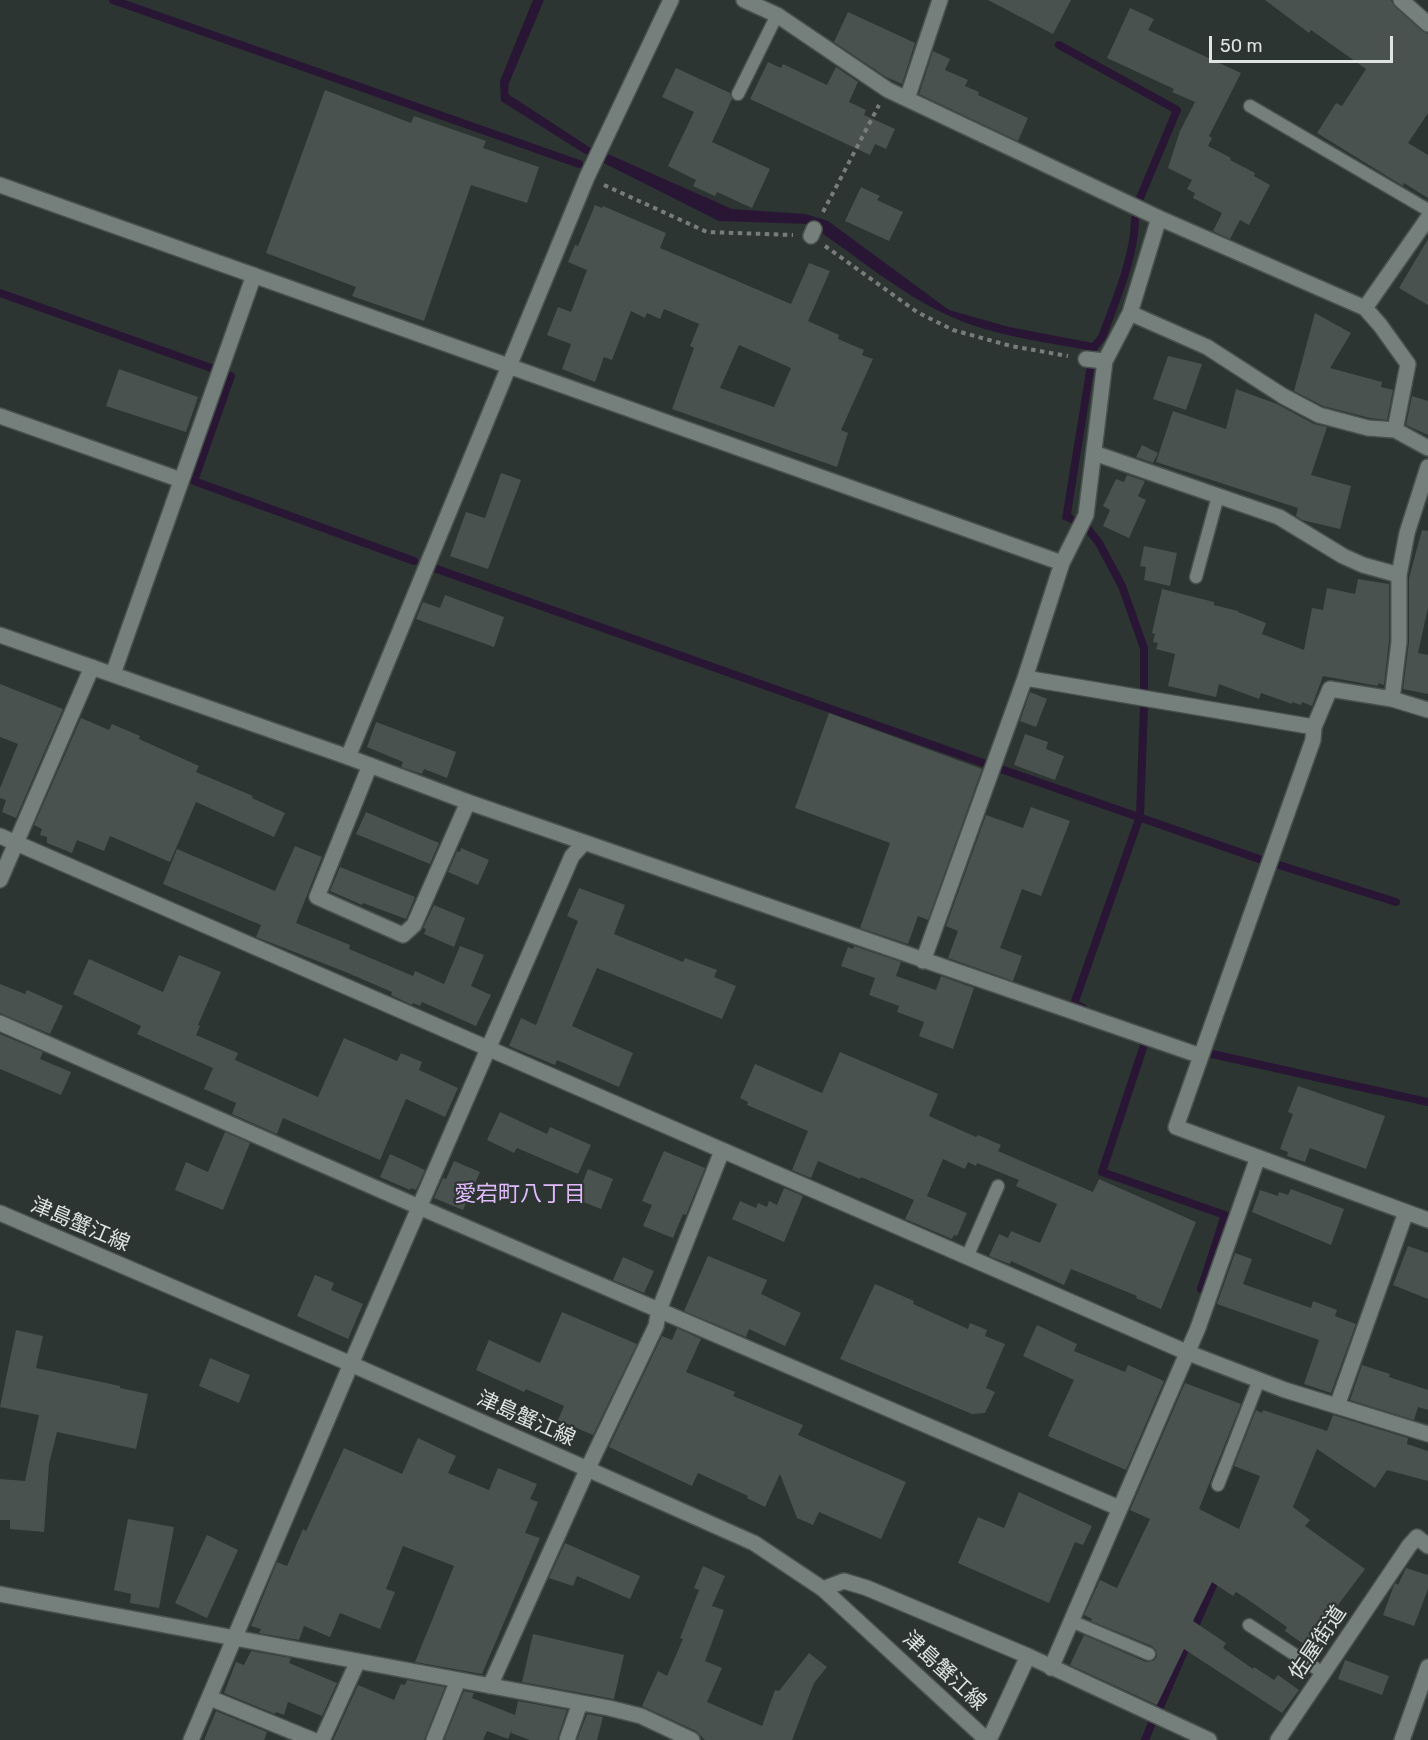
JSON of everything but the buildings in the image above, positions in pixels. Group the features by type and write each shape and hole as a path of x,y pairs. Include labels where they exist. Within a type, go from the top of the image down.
{"street":[{"path":"348,758 587,177 671,0"},
{"path":"744,0 777,15 888,90 1159,218 1365,308 1408,364 1395,430"},
{"path":"907,99 940,0"},
{"path":"1401,0 1428,24"},
{"path":"0,185 1062,563"},
{"path":"923,961 1025,678 1062,563 1086,515 1094,453 1097,360 1130,313 1159,218"},
{"path":"1365,308 1428,218"},
{"path":"113,675 254,275"},
{"path":"1130,313 1207,347 1283,396 1319,415 1368,428 1395,430 1428,448"},
{"path":"0,416 181,480"},
{"path":"1094,453 1278,517 1353,561 1399,575"},
{"path":"1392,699 1399,642 1399,575 1407,533 1428,466"},
{"path":"0,635 584,843 1201,1056"},
{"path":"0,880 92,667"},
{"path":"1025,678 1314,727"},
{"path":"1428,710 1392,699 1330,689 1314,727 1313,740 1176,1126 1428,1220"},
{"path":"370,765 317,897 403,935 414,925 468,802"},
{"path":"0,836 1186,1352 1259,1380 1428,1434"},
{"path":"191,1740 351,1364 572,856 584,843"},
{"path":"0,1023 419,1207 1119,1508"},
{"path":"490,1686 587,1470 656,1326 659,1310 722,1151"},
{"path":"1051,1668 1198,1328 1258,1157"},
{"path":"1337,1406 1406,1212"},
{"name":"津島蟹江線","path":"0,1214 351,1364 754,1543 823,1589 988,1740"},
{"name":"佐屋街道","path":"1278,1740 1417,1537 1428,1546"},
{"path":"823,1589 844,1581 867,1588 1028,1656 1209,1740"},
{"path":"0,1594 580,1703 641,1716 692,1740"},
{"path":"988,1740 1028,1656"},
{"path":"322,1740 358,1661"},
{"path":"1402,1740 1423,1698 1428,1667"},
{"path":"434,1740 458,1680"},
{"path":"210,1698 313,1740"},
{"path":"567,1740 580,1703"}],"lane":[{"path":"738,94 777,15"},
{"path":"1250,106 1428,210"},
{"path":"1196,578 1218,496"},
{"path":"967,1257 998,1186"},
{"path":"1218,1485 1259,1380"},
{"path":"1071,1621 1149,1654"},
{"path":"1249,1625 1323,1673"}],"path":[{"path":"815,227 888,90"},
{"path":"587,177 707,232 815,227 916,312 953,330 1011,346 1097,360"}],"shaded area":[{"path":"533,0 544,0 509,83 508,94 589,147 732,209 805,214 828,221 949,310 1009,327 1098,344 1071,514 1089,527 1087,530 1062,519 1089,353 1087,350 996,332 945,314 897,287 822,233 820,229 809,224 719,221 582,152 501,101 500,81"}],"waterway":[{"path":"113,0 579,164"},
{"path":"1059,45 1177,110 1140,198"},
{"path":"1094,347 1102,337 1123,279 1132,248 1135,219"},
{"path":"0,293 214,369"},
{"path":"225,374 231,376 194,481 414,561"},
{"path":"1080,524 1088,529 1099,543 1122,586 1144,648 1144,691"},
{"path":"434,568 986,764"},
{"path":"1083,1008 1074,1004 1140,816 1144,706"},
{"path":"998,768 1259,859"},
{"path":"1279,865 1396,902"},
{"path":"1144,1045 1102,1172 1225,1215 1201,1289"},
{"path":"1212,1054 1428,1102"},
{"path":"1193,1631 1217,1576"},
{"path":"1160,1707 1188,1642"},
{"path":"1145,1740 1152,1723"}],"district":[{"name":"愛宕町八丁目","path":"520,1195"}]}
